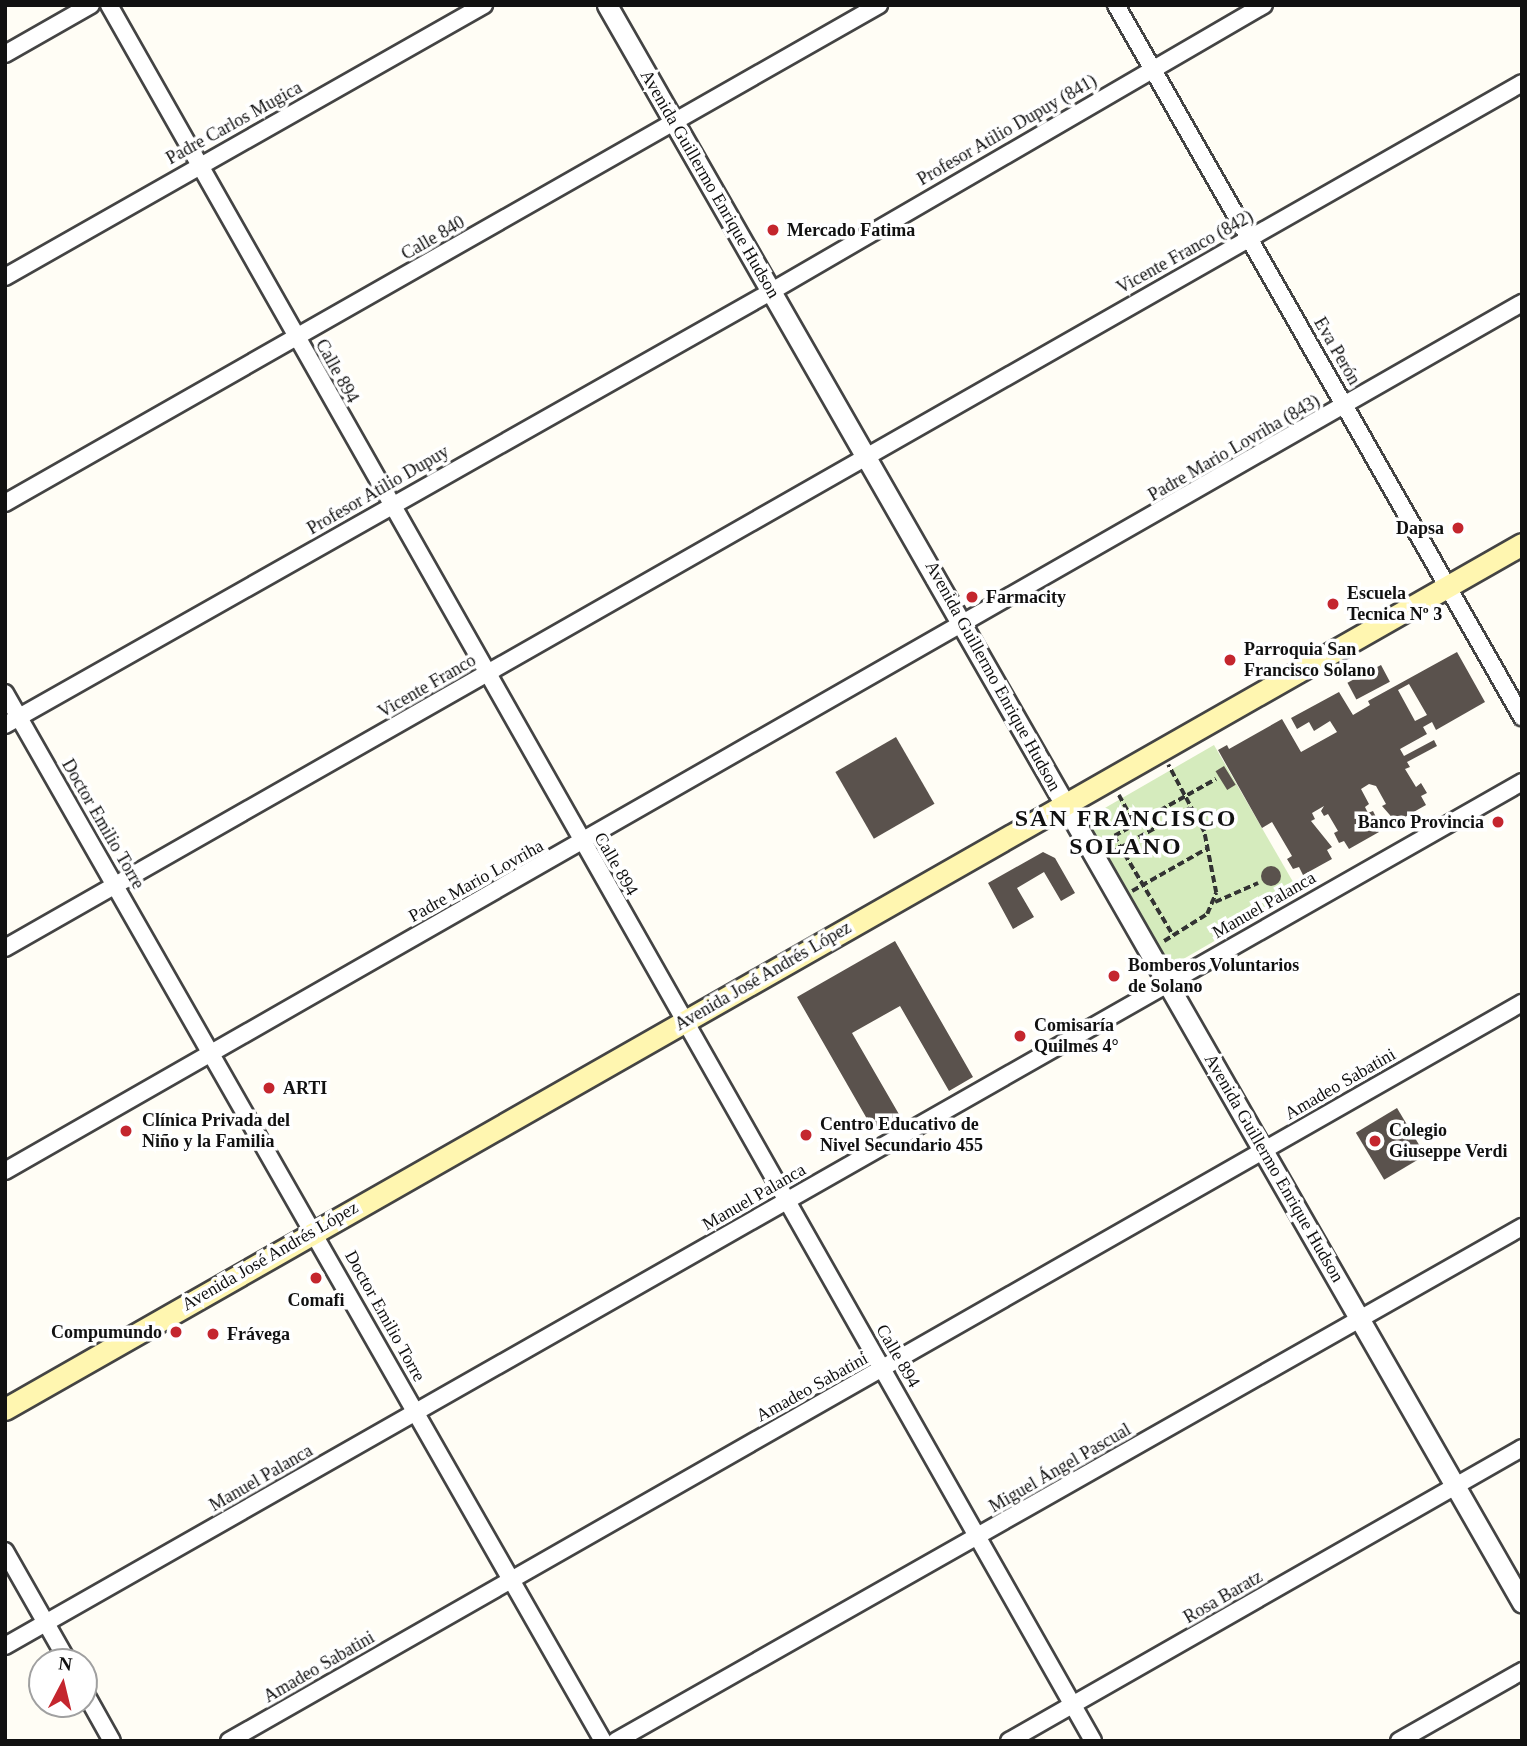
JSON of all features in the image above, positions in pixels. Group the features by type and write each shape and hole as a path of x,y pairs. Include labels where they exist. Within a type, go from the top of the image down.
{"main road":[{"name":"Avenida José Andrés López","path":"5,1409 1522,544"}],"street":[{"path":"5,54 90,5"},
{"name":"Calle 894","path":"108,5 196,167 296,338 785,1201 884,1369 976,1538 1093,1741"},
{"name":"Padre Carlos Mugica","path":"5,277 484,5"},
{"name":"Avenida Guillermo Enrique Hudson","path":"607,5 867,454 1147,951 1265,1149 1522,1603"},
{"name":"Calle 840","path":"5,503 880,5"},
{"name":"Eva Perón","path":"1116,5 1347,405 1522,717"},
{"name":"Profesor Atilio Dupuy (841)","path":"772,291 1264,5"},
{"name":"Vicente Franco (842)","path":"867,454 1522,83"},
{"name":"Profesor Atilio Dupuy","path":"12,721 772,291"},
{"name":"Padre Mario Lovriha (843)","path":"964,624 1522,303"},
{"name":"Vicente Franco","path":"5,948 867,454"},
{"name":"Padre Mario Lovriha","path":"5,1171 964,624"},
{"name":"Doctor Emilio Torre","path":"5,693 12,721 116,885 315,1230 603,1741"},
{"name":"Manuel Palanca","path":"5,1646 1522,782"},
{"name":"Amadeo Sabatini","path":"229,1741 1522,1003"},
{"name":"Miguel Ángel Pascual","path":"616,1741 1522,1227"},
{"name":"Rosa Baratz","path":"1009,1741 1522,1448"},
{"path":"5,1551 60,1648"},
{"path":"1399,1741 1522,1671"},
{"path":"98,1716 112,1741"}],"path":[{"path":"1159,750 1192,807 1208,848 1215,902"},
{"path":"1110,778 1135,824"},
{"path":"1094,855 1114,836 1216,779"},
{"path":"1094,855 1121,847 1192,807"},
{"path":"1114,836 1173,935"},
{"path":"1118,899 1208,848"},
{"path":"1147,951 1207,914 1215,902 1258,883"}],"green space":[{"path":"1214,745 1299,892 1170,967 1085,820"}],"building":[{"path":"1457,652 1485,702 1436,730 1432,722 1423,727 1427,734 1400,749 1404,756 1434,740 1437,746 1407,762 1410,767 1405,769 1416,787 1421,783 1427,793 1421,796 1426,805 1396,822 1382,806 1386,804 1376,786 1369,784 1361,789 1369,804 1365,807 1368,813 1373,811 1378,821 1374,823 1379,832 1349,849 1344,841 1339,843 1334,833 1338,831 1328,814 1324,816 1321,811 1324,806 1312,813 1315,819 1311,821 1332,847 1327,850 1332,859 1303,875 1299,867 1293,869 1287,859 1292,856 1272,822 1262,828 1218,750 1227,745 1229,749 1282,719 1301,752 1337,732 1330,721 1314,731 1309,722 1297,729 1291,718 1339,692 1353,715 1370,705 1368,701","holes":["1409,684 1427,715 1415,721 1398,690"]},
{"path":"1381,665 1390,682 1356,700 1347,683"},
{"path":"896,737 934,804 874,839 835,772"},
{"path":"1224,766 1236,785 1227,790 1216,771"},
{"path":"1043,852 1055,858 1075,893 1061,901 1044,872 1017,888 1034,917 1013,929 988,883"},
{"path":"1271,866 1278,869 1281,876 1278,883 1271,886 1264,883 1261,876 1264,869"},
{"path":"895,941 973,1077 949,1091 900,1006 852,1033 900,1116 874,1131 797,997"},
{"path":"1397,1108 1425,1155 1384,1180 1356,1133"}],"place":[{"name":"Mercado Fatima","path":"773,230"},
{"name":"Dapsa","path":"1458,528"},
{"name":"Farmacity","path":"972,597"},
{"name":"Escuela Tecnica Nº 3","path":"1333,604"},
{"name":"Parroquia San Francisco Solano","path":"1230,660"},
{"name":"Banco Provincia","path":"1498,822"},
{"name":"Bomberos Voluntarios de Solano","path":"1114,976"},
{"name":"Comisaría Quilmes 4°","path":"1020,1036"},
{"name":"ARTI","path":"269,1088"},
{"name":"Clínica Privada del Niño y la Familia","path":"126,1131"},
{"name":"Centro Educativo de Nivel Secundario 455","path":"806,1135"},
{"name":"Colegio Giuseppe Verdi","path":"1375,1141"},
{"name":"Comafi","path":"316,1278"},
{"name":"Compumundo","path":"176,1332"},
{"name":"Frávega","path":"213,1334"}],"district":[{"name":"SAN FRANCISCO SOLANO","path":"1126,833"}]}
